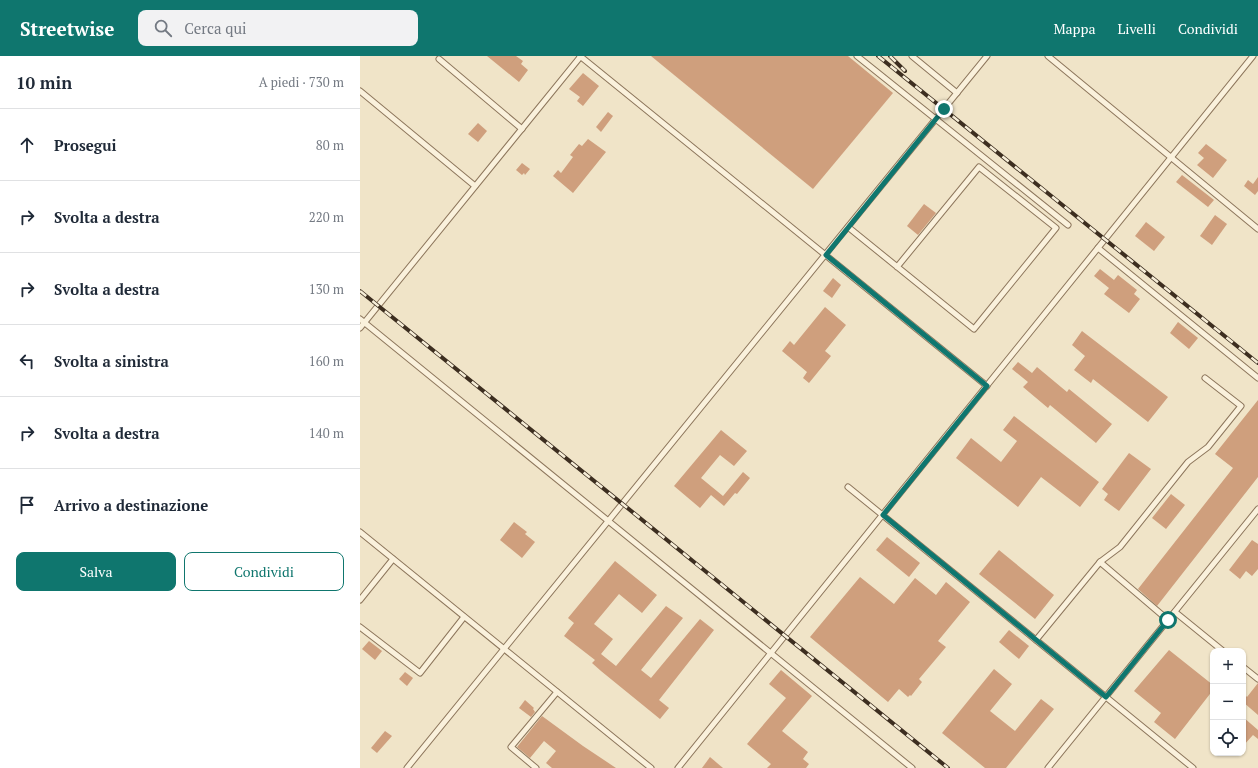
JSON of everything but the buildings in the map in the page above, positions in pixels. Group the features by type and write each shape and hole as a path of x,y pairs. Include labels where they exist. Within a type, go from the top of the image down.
{"lane":[{"path":"360,328 362,321 476,186 581,56 987,386"},
{"path":"857,56 1068,225"},
{"path":"912,56 958,93"},
{"path":"1048,56 1258,229"},
{"path":"678,768 1253,56 1258,60"},
{"path":"407,768 958,93 985,57"},
{"path":"439,59 522,129"},
{"path":"360,91 476,186"},
{"path":"848,227 897,267 974,329 1056,228 979,166 897,267"},
{"path":"1098,248 1258,378"},
{"path":"362,321 912,768"},
{"path":"1036,640 1100,562 1120,547 1188,462 1208,447 1241,406 1205,378"},
{"path":"848,487 1192,767"},
{"path":"1048,768 1258,509"},
{"path":"360,532 651,768"},
{"path":"360,600 393,559"},
{"path":"1100,562 1168,620"},
{"path":"1175,612 1219,648"},
{"path":"360,627 420,673 464,617"},
{"path":"1246,669 1258,679"},
{"path":"536,768 511,747 557,692"}],"railway":[{"path":"878,56 1258,363"},
{"path":"890,56 905,71"},
{"path":"360,291 948,768"}],"route":[{"path":"944,109 826,255 987,386 883,515 1106,697 1168,620"}]}
